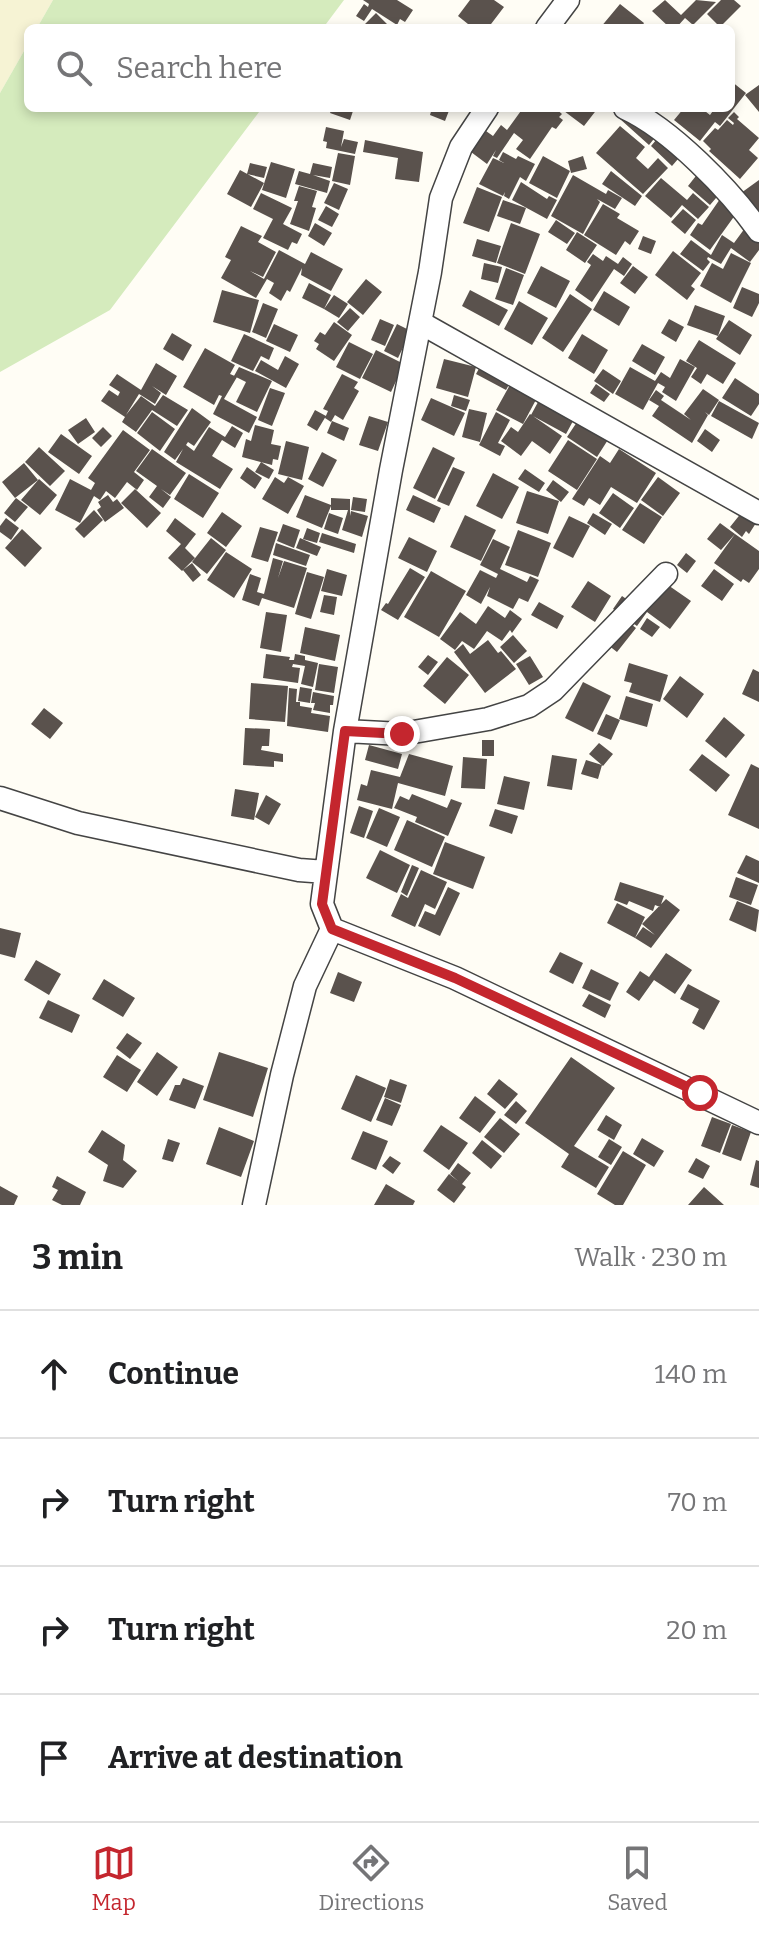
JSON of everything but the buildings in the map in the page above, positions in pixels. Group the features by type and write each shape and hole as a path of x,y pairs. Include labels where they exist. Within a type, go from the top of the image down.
{"street":[{"path":"550,24 568,0"},
{"path":"322,904 345,731 383,513 421,323 441,198 461,147 484,112"},
{"path":"633,112 652,122 711,175 735,198 759,231"},
{"path":"421,323 759,513"},
{"path":"345,731 402,734 488,719 529,706 553,690 666,574"},
{"path":"0,798 78,823 299,870 326,872"},
{"path":"299,870 322,904 332,929 455,978 759,1123"},
{"path":"254,1205 305,986 332,929"}],"shaded area":[{"path":"0,0 53,0 39,24 24,24 24,51 0,93"}],"green space":[{"path":"53,0 344,0 326,24 39,24"},
{"path":"24,51 24,112 259,112 110,310 0,372 0,93"}],"route":[{"path":"402,734 345,731 322,904 332,929 455,978 700,1093"}]}
